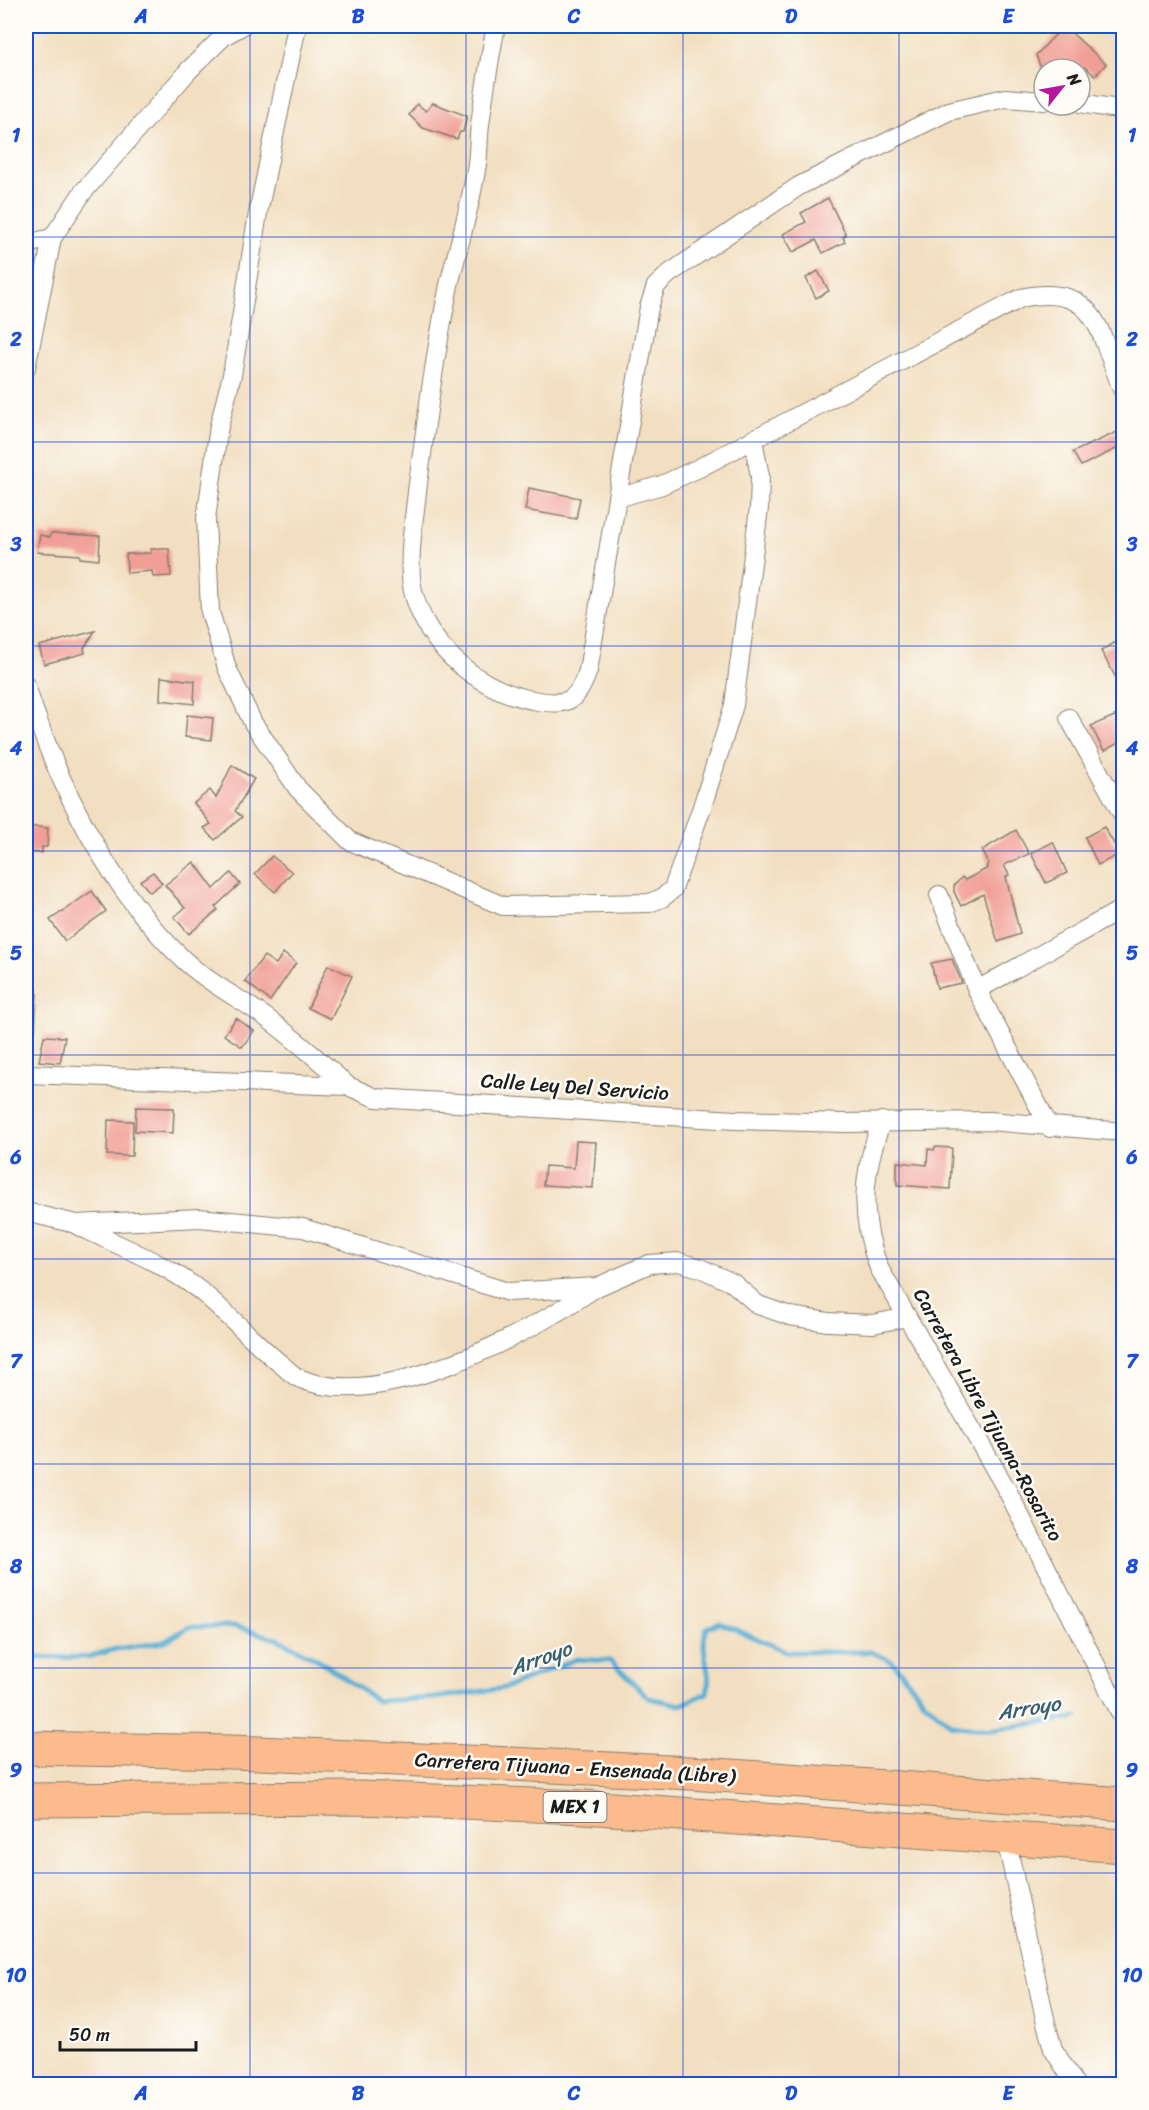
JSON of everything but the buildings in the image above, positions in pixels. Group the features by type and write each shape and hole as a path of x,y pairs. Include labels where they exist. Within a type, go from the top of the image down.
{"highway":[{"name":"Carretera Tijuana - Ensenada (Libre)","path":"26,1748 233,1752 490,1762 690,1773 1124,1804"},
{"name":"Carretera Tijuana - Ensenada (Libre)","path":"26,1800 361,1798 584,1808 1124,1846"}],"street":[{"path":"26,368 52,238 83,192 189,70 224,36 242,26"},
{"path":"297,26 258,213 232,375 219,426 206,519 210,612 227,668 252,723 298,789 350,842 503,906 649,903 662,898 673,889 734,705 759,508 760,476 753,440"},
{"path":"495,31 476,172 449,287 428,403 411,541 413,594 425,624 448,655 478,679 526,699 555,704 569,701 580,692 588,671 649,307 656,286 670,273 799,186 949,111 1005,98 1032,100"},
{"path":"1092,105 1124,111"},
{"path":"26,244 52,238"},
{"path":"617,498 662,485 753,440 1021,298 1046,293 1070,297 1089,309 1124,393"},
{"path":"26,686 41,734 85,831 156,930 186,963 223,991 272,1022 348,1086"},
{"path":"1068,718 1124,817"},
{"path":"939,895 977,990 1050,1128"},
{"path":"977,990 1124,908"},
{"path":"26,987 28,992 26,1029"},
{"name":"Calle Ley Del Servicio","path":"26,1074 348,1086 375,1098 735,1120 989,1121 1050,1128 1124,1132"},
{"name":"Carretera Libre Tijuana-Rosarito","path":"882,1121 869,1155 864,1218 879,1268 1008,1492 1124,1720"},
{"path":"26,1212 76,1224 165,1269 208,1297 265,1352 300,1379 328,1386 363,1388 437,1370 549,1319 597,1287 649,1264 679,1262 700,1268 733,1283 758,1305 790,1316 828,1322 873,1324 907,1317"},
{"path":"76,1224 199,1218 303,1228 508,1292 597,1287"},
{"path":"1006,1839 1053,2049 1075,2085"}],"waterway":[{"name":"Arroyo","path":"26,1658 87,1657 116,1649 164,1642 189,1627 235,1626 280,1640 319,1660 377,1701 434,1698 505,1688 577,1659 610,1661 649,1698 681,1705 707,1693 705,1637 707,1628 720,1623 788,1652 871,1652 892,1661 926,1703 952,1725 989,1730 1077,1717"}]}
